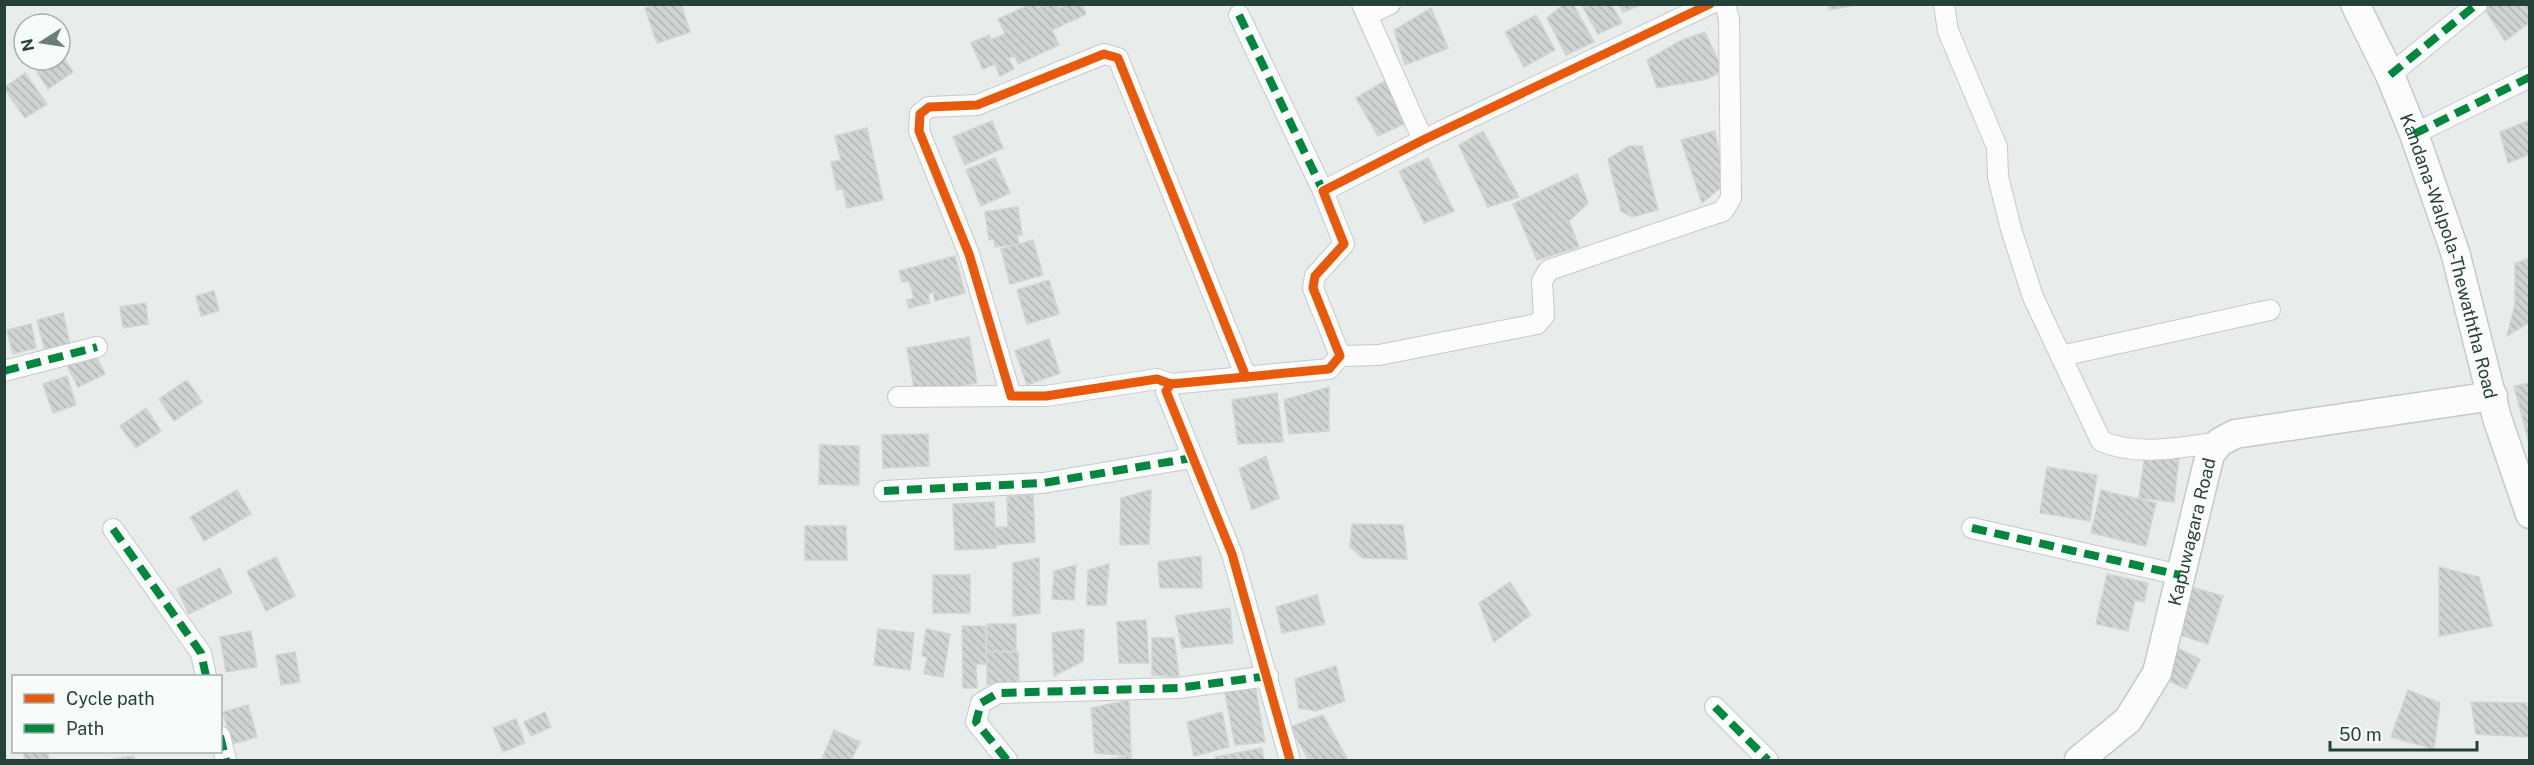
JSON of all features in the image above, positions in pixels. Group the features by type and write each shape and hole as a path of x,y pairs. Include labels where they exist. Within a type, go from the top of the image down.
{"street":[{"path":"1390,4 1365,10 1423,140"},
{"path":"1323,191 1423,140 1710,4"},
{"path":"898,397 1046,396 1157,379 1170,384 1329,369 1340,356 1379,355 1537,324 1544,315 1542,281 1549,270 1723,211 1731,198 1729,19 1725,4"},
{"path":"1944,4 1948,31 1997,147 1998,177 2033,297 2101,441 2117,448 2173,448 2220,442"},
{"name":"Kandana-Walpola-Thewaththa Road","path":"2355,4 2390,75 2414,134 2455,252 2497,418 2529,514"},
{"path":"2390,75 2476,4"},
{"path":"1239,15 1323,191 1344,244 1316,276 1313,288 1340,356"},
{"path":"1011,396 969,254 919,130 920,114 929,107 977,105 1104,54 1118,58 1246,376"},
{"path":"2414,134 2529,77"},
{"path":"2061,356 2270,310"},
{"path":"4,371 97,347"},
{"path":"1170,384 1166,391 1232,554 1290,760"},
{"name":"Kapuwagara Road","path":"2079,760 2128,720 2157,673 2210,454 2220,442 2235,434 2493,396"},
{"path":"884,491 1043,483 1192,458"},
{"path":"1972,528 2180,575"},
{"path":"113,529 201,653 206,675"},
{"path":"1007,760 976,722 981,703 998,693 1178,688 1268,676"},
{"path":"1715,707 1768,760"},
{"path":"222,744 226,760"}],"building":[{"path":"656,4 681,4 690,32 657,43 645,8"},
{"path":"1031,4 1036,4 1038,8 1046,4 1057,4 1059,9 1068,4 1082,4 1086,14 1052,30 1059,45 1018,64 1015,56 1008,58 1014,69 1000,76 995,64 983,69 971,43 989,35 991,40 1005,34 998,19"},
{"path":"1564,4 1573,4 1594,42 1566,55 1547,18"},
{"path":"1581,4 1611,4 1622,23 1598,34"},
{"path":"1618,4 1643,4 1623,12"},
{"path":"1828,4 1863,4 1829,10"},
{"path":"2485,4 2530,4 2530,22 2505,41 2483,6"},
{"path":"1431,8 1448,48 1405,65 1394,30"},
{"path":"1536,15 1555,50 1524,67 1505,32"},
{"path":"1705,32 1723,71 1707,79 1657,88 1647,60 1680,41"},
{"path":"72,70 73,72 48,89 37,72"},
{"path":"25,73 47,104 25,118 4,88"},
{"path":"1386,80 1408,122 1378,136 1356,98"},
{"path":"2530,120 2530,154 2508,163 2500,132"},
{"path":"992,121 1003,148 965,165 953,137"},
{"path":"867,128 883,200 847,208 843,189 837,190 831,162 841,160 835,136"},
{"path":"1483,131 1519,197 1488,207 1459,145"},
{"path":"1715,131 1725,184 1702,203 1681,140"},
{"path":"1629,146 1642,146 1658,210 1632,217 1621,211 1608,159"},
{"path":"995,158 1010,193 981,206 966,170"},
{"path":"1428,158 1454,211 1424,223 1399,171"},
{"path":"1577,174 1588,203 1569,221 1579,247 1537,260 1513,204"},
{"path":"1018,207 1022,235 1017,235 1019,244 995,247 994,239 989,240 985,212"},
{"path":"1033,240 1043,275 1010,284 1001,249"},
{"path":"955,256 965,293 935,301 933,292 928,294 930,303 909,308 907,300 914,298 909,281 902,282 899,271"},
{"path":"2530,258 2530,322 2507,336 2515,304 2515,263"},
{"path":"1049,280 1059,314 1027,324 1017,290"},
{"path":"214,291 219,311 201,316 196,296"},
{"path":"146,303 148,324 123,328 120,307"},
{"path":"63,313 70,344 45,351 37,320"},
{"path":"31,324 36,348 13,354 7,330"},
{"path":"969,337 977,383 915,393 907,348"},
{"path":"1049,339 1060,373 1027,385 1015,351"},
{"path":"94,352 105,374 78,387 67,365"},
{"path":"67,376 76,405 53,413 43,384"},
{"path":"187,380 202,402 174,421 159,399"},
{"path":"2530,383 2530,443 2529,443 2514,386"},
{"path":"1329,387 1329,431 1289,434 1284,400"},
{"path":"1277,393 1283,442 1238,444 1232,400"},
{"path":"146,408 161,431 136,448 120,426"},
{"path":"928,434 929,466 883,468 882,435"},
{"path":"820,445 859,446 859,485 819,484"},
{"path":"2145,453 2179,457 2174,502 2139,498"},
{"path":"1266,456 1279,498 1252,510 1239,469"},
{"path":"2047,467 2097,475 2090,521 2040,513"},
{"path":"237,490 251,514 204,541 190,517"},
{"path":"1151,490 1149,544 1120,545 1121,498"},
{"path":"2101,490 2156,503 2146,546 2091,533"},
{"path":"1033,494 1035,542 996,545 995,527 1008,527 1007,497"},
{"path":"994,502 996,548 955,550 953,504"},
{"path":"1352,524 1403,525 1407,559 1363,558 1350,547"},
{"path":"805,526 846,526 847,560 805,560"},
{"path":"1201,556 1202,588 1160,588 1158,562"},
{"path":"276,557 295,596 266,611 247,571"},
{"path":"1039,558 1040,613 1013,616 1013,563"},
{"path":"1109,564 1106,605 1087,605 1088,570"},
{"path":"1076,565 1074,600 1052,599 1054,571"},
{"path":"2439,567 2479,577 2492,626 2439,636"},
{"path":"220,568 232,593 189,614 177,589"},
{"path":"2107,574 2148,583 2144,602 2135,600 2128,631 2096,624"},
{"path":"933,575 970,575 970,613 933,613"},
{"path":"1510,582 1531,615 1494,642 1479,603"},
{"path":"2191,587 2223,596 2208,644 2177,634"},
{"path":"1317,595 1325,624 1282,633 1276,607"},
{"path":"1230,608 1233,643 1182,648 1175,616"},
{"path":"1146,620 1149,663 1119,663 1117,622"},
{"path":"987,624 1016,624 1016,651 987,651"},
{"path":"962,626 985,626 986,664 976,664 977,688 963,688"},
{"path":"878,629 914,633 910,670 874,665"},
{"path":"926,629 950,634 943,677 924,674 927,657 922,656"},
{"path":"1084,629 1083,661 1054,676 1052,633"},
{"path":"251,631 257,667 226,672 220,637"},
{"path":"1152,638 1174,638 1179,677 1152,675"},
{"path":"2177,648 2200,659 2186,689 2163,678"},
{"path":"295,652 300,682 281,685 276,655"},
{"path":"987,652 1018,652 1019,683 987,684"},
{"path":"1336,666 1345,701 1316,711 1299,708 1295,679"},
{"path":"1255,685 1265,742 1235,745 1225,693"},
{"path":"2408,690 2440,703 2434,749 2391,737"},
{"path":"1129,700 1131,756 1095,753 1091,708"},
{"path":"2471,702 2526,703 2530,718 2530,737 2476,734"},
{"path":"248,705 257,737 232,744 223,712"},
{"path":"545,712 551,727 531,736 524,722"},
{"path":"1222,712 1229,747 1194,756 1187,722"},
{"path":"1323,715 1348,760 1309,760 1290,727"},
{"path":"516,719 525,743 503,752 493,728"},
{"path":"834,730 860,742 851,760 822,759"},
{"path":"1262,748 1264,760 1216,760 1215,757"},
{"path":"23,753 47,753 49,759 25,760"},
{"path":"134,756 135,760 109,760"},
{"path":"1131,756 1132,760 1103,760"}],"marked path":[{"path":"2390,75 2477,4"},
{"path":"1239,15 1323,191"},
{"path":"2414,134 2530,77"},
{"path":"4,371 97,347"},
{"path":"884,491 1043,483 1192,458"},
{"path":"1972,528 2180,575"},
{"path":"113,529 201,653 206,675"},
{"path":"1007,760 976,722 981,703 998,693 1178,688 1268,676"},
{"path":"1715,707 1768,760"},
{"path":"222,744 226,760"}],"cycle path":[{"path":"1290,760 1232,554 1166,391 1171,384 1329,369 1340,356 1313,288 1315,276 1344,244 1323,191 1423,140 1710,4"},
{"path":"1171,384 1157,379 1046,396 1011,396 969,254 919,131 920,114 929,107 977,105 1104,54 1118,58 1246,377"}]}
